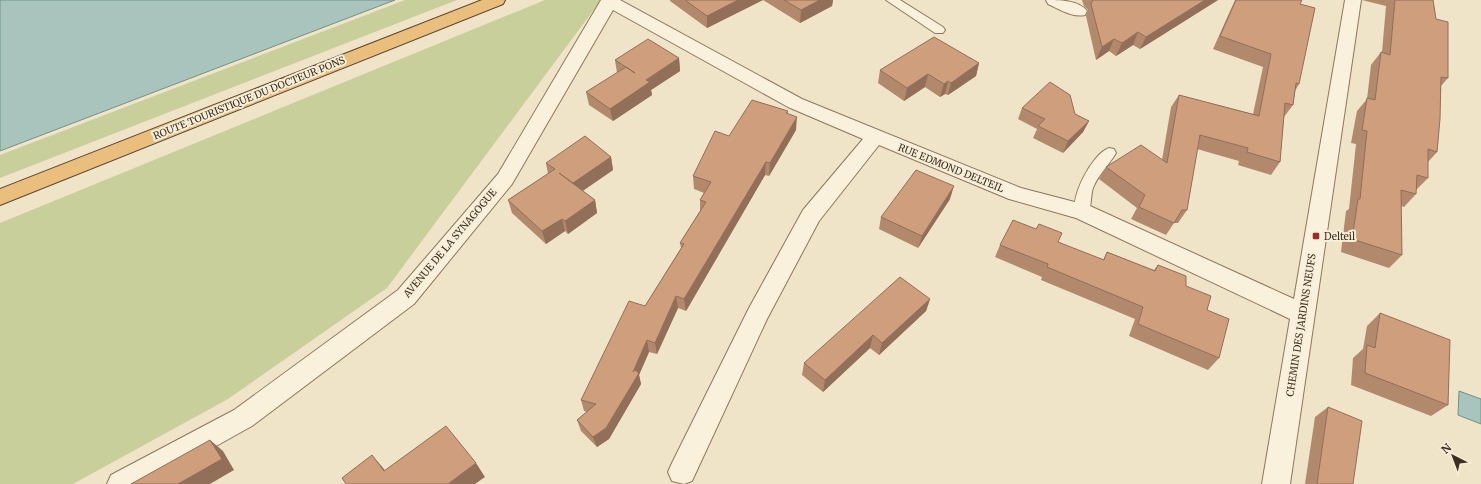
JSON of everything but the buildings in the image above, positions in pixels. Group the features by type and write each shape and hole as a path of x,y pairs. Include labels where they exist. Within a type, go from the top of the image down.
{"highway":[{"name":"ROUTE TOURISTIQUE DU DOCTEUR PONS","path":"0,197 497,0"}],"street":[{"path":"1054,0 1079,11"},
{"name":"CHEMIN DES JARDINS NEUFS","path":"1276,484 1353,0"},
{"name":"RUE EDMOND DELTEIL","path":"610,1 795,103 1016,194 1082,212 1303,314"},
{"name":"AVENUE DE LA SYNAGOGUE","path":"121,484 243,418 406,297 505,179 610,1"},
{"path":"682,472 757,315 811,216 876,136"}],"lane":[{"path":"892,0 939,30"},
{"path":"1082,212 1082,200 1087,184 1109,153"}],"green space":[{"path":"405,0 457,0 0,178 0,155"},
{"path":"545,0 601,0 387,288 228,399 73,484 0,484 0,223"}],"water":[{"path":"0,0 395,0 0,151"},
{"path":"1459,391 1481,399 1481,424 1458,415"}],"place":[{"name":"Delteil","path":"1316,236"}]}
